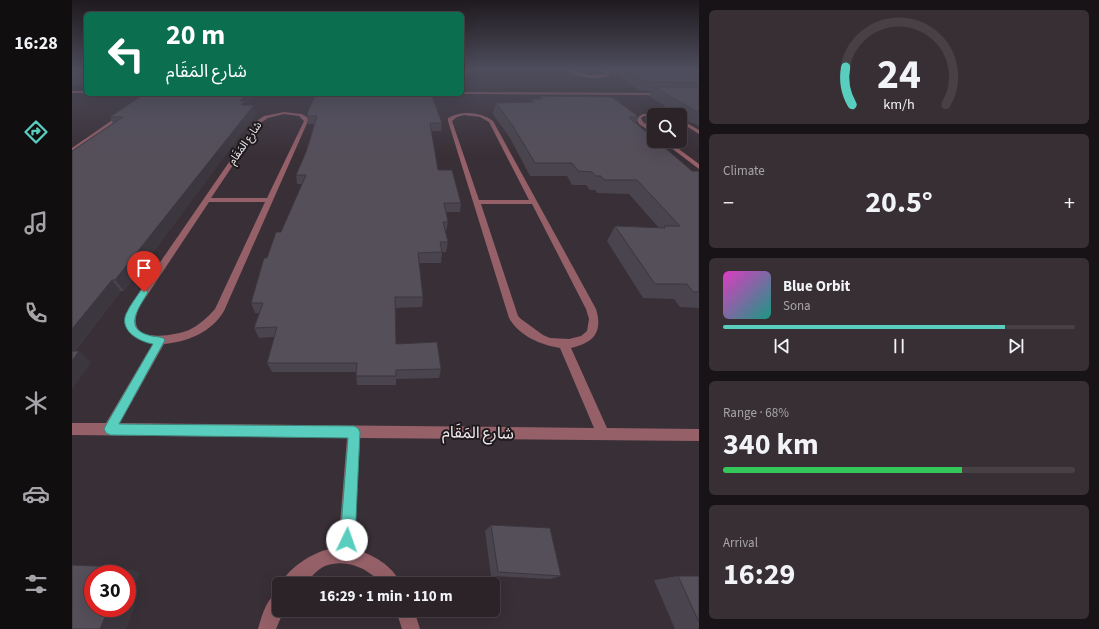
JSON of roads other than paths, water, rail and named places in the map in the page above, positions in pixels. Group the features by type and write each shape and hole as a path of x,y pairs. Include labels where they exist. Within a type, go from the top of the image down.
{"street":[{"path":"72,150 129,111"},
{"name":"شارع المَقَام","path":"284,113 300,115 306,119 306,121 269,200 220,311 201,328 188,335 174,339 146,339 135,334 130,325 130,315 135,305 262,119 271,115 284,113"},
{"path":"476,114 486,117 491,121 534,202 596,319 595,329 589,337 578,342 564,344 550,342 535,336 523,328 514,318 450,122 452,117 476,114"},
{"path":"647,115 643,115 638,118 647,127"},
{"path":"687,124 699,132"},
{"path":"674,148 699,167"},
{"path":"206,200 269,200"},
{"path":"476,202 534,202"},
{"path":"110,429 160,340"},
{"path":"564,344 602,434"},
{"name":"شارع المَقَام","path":"72,428 699,435"},
{"path":"346,555 354,432"},
{"path":"297,577 305,569 325,558 346,555 368,561 388,577"},
{"path":"267,629 272,613"},
{"path":"407,617 411,629"}]}
